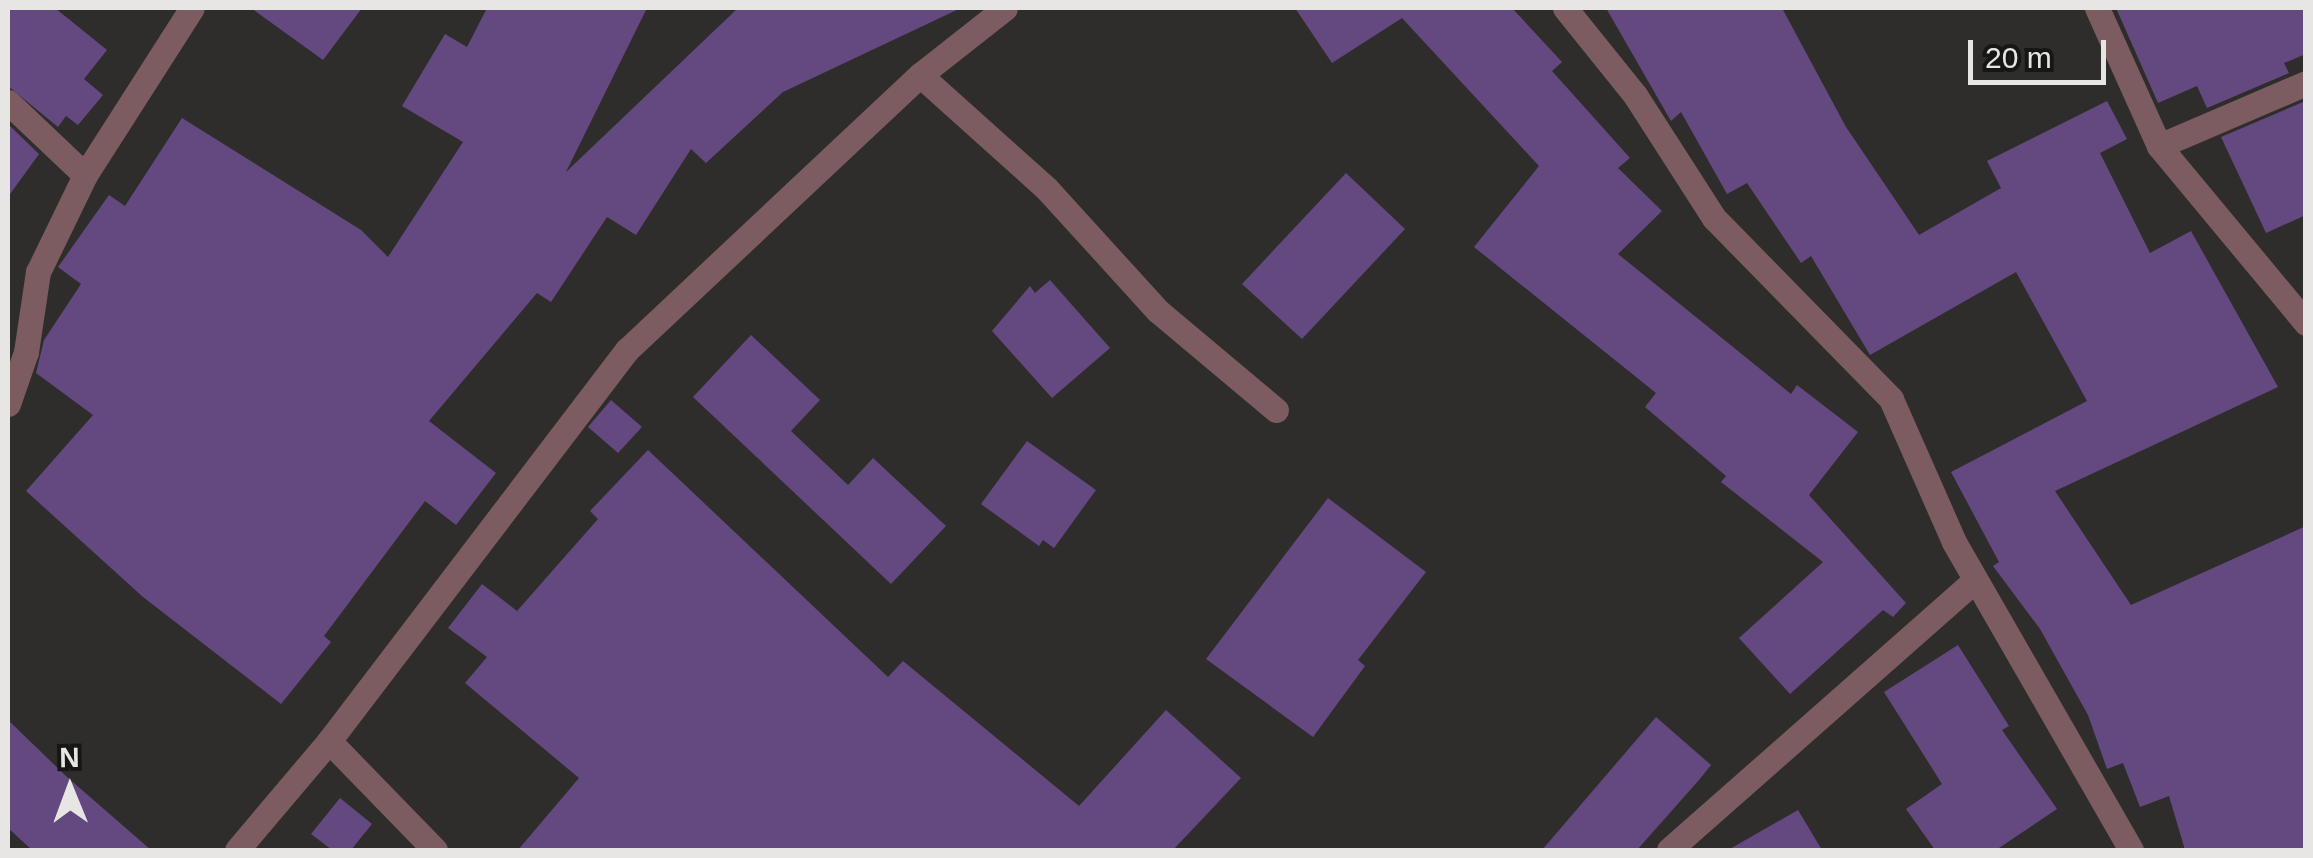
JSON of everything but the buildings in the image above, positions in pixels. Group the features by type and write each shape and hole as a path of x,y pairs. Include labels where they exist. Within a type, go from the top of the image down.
{"street":[{"path":"8,404 26,352 38,272 85,176 192,8"},
{"path":"238,850 329,741 628,350 920,75 1006,8"},
{"path":"1565,8 1635,95 1714,218 1891,399 1975,580 2131,850"},
{"path":"2096,8 2159,146 2306,323"},
{"path":"920,75 1046,188 1158,311 1276,410"},
{"path":"2159,146 2306,83"},
{"path":"8,102 85,176"},
{"path":"1669,850 1975,580"},
{"path":"329,741 434,850"}]}
